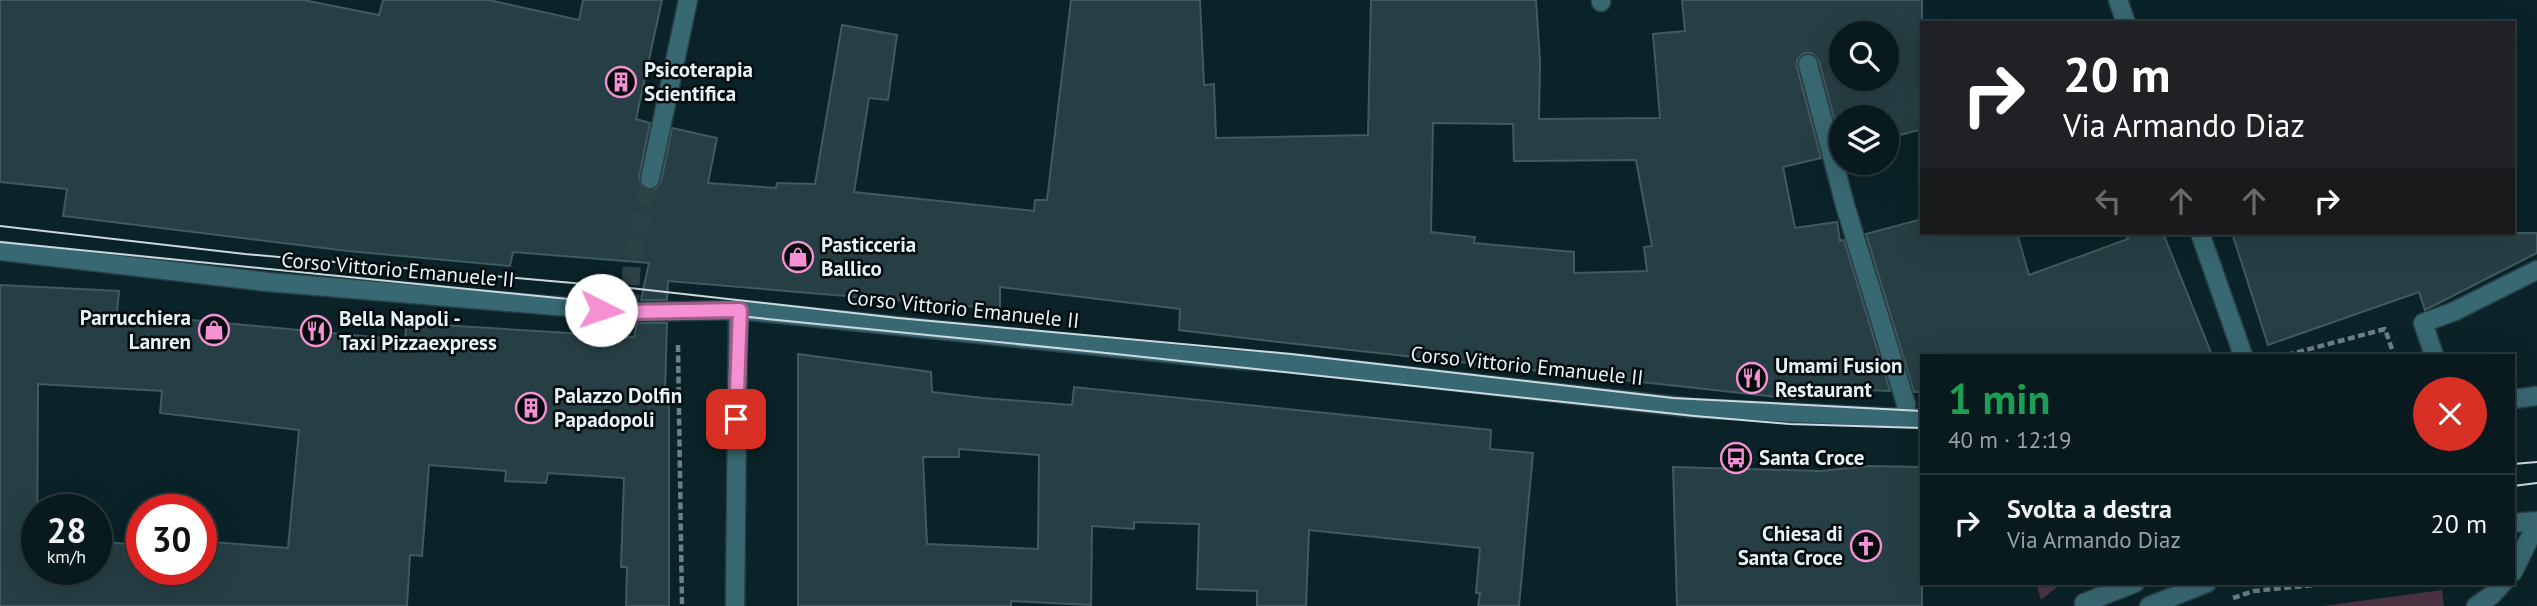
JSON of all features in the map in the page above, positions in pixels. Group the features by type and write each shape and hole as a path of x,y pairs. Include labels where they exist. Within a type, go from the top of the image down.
{"street":[{"path":"650,179 688,0"},
{"path":"2118,0 2125,21"},
{"path":"1808,64 1845,205 1906,404 1913,419"},
{"path":"2201,235 2243,354"},
{"name":"Corso Vittorio Emanuele II","path":"0,251 268,282 629,312 740,310 1226,359 1290,363 1693,408 1913,419"},
{"path":"2434,354 2423,323 2455,311 2537,270"},
{"path":"735,606 735,466 740,310"},
{"path":"2515,399 2537,396"},
{"path":"2515,523 2537,522 2515,568"},
{"path":"2084,605 2100,585"},
{"path":"2084,605 2130,585"},
{"path":"2149,606 2202,585"},
{"path":"2476,606 2501,585"},
{"path":"2084,605 2104,606"}],"path":[{"path":"2291,354 2385,329 2394,354"},
{"path":"678,345 682,606"},
{"path":"2230,599 2254,592 2315,585"}],"shaded area":[{"path":"2037,585 2060,585 2041,600"},
{"path":"2442,590 2444,606 2323,606"}],"building":[{"path":"0,0 303,0 379,15 383,0 489,0 579,20 583,0 662,0 636,119 650,123 639,177 642,187 648,190 654,190 661,182 672,128 717,138 708,183 776,188 777,183 815,184 842,25 897,35 888,100 869,98 854,192 1034,211 1035,200 1047,200 1071,0 1200,0 1204,85 1214,84 1216,138 1368,135 1371,0 1536,0 1540,62 1539,119 1660,118 1653,34 1685,31 1682,0 1922,0 1920,130 1899,135 1899,105 1831,105 1819,61 1812,53 1804,53 1797,60 1797,67 1821,158 1783,167 1795,228 1837,222 1840,241 1844,240 1890,391 1793,387 1795,399 1278,342 1179,330 1180,309 1000,287 1000,309 668,281 667,300 641,300 649,263 513,252 510,266 348,251 63,216 67,189 0,182","holes":["1433,123 1513,124 1514,161 1636,160 1652,246 1644,247 1647,271 1574,273 1574,252 1474,243 1475,237 1431,232"]},
{"path":"1920,220 1920,235 2018,235 2029,275 2128,239 2126,235 2164,235 2212,354 1920,354 1920,392 1914,392 1866,234"},
{"path":"2537,233 2537,253 2425,310 2419,292 2268,345 2233,235"},
{"path":"0,285 119,291 117,313 405,340 407,318 441,322 441,325 634,337 637,323 667,323 665,392 669,392 669,606 626,606 627,567 621,567 624,478 548,473 546,483 505,481 506,471 429,465 422,556 410,555 407,606 0,606","holes":["38,384 162,391 160,413 299,430 288,548 217,542 217,585 126,585 126,544 112,543 112,585 21,585 21,494 37,494"]},
{"path":"798,354 931,372 932,392 1072,405 1074,387 1491,430 1490,449 1533,453 1519,606 1478,606 1480,593 1476,593 1480,548 1309,530 1306,606 1257,606 1257,591 1197,589 1199,524 1134,522 1134,529 1092,526 1091,605 1011,601 1011,606 798,606","holes":["959,449 1039,455 1038,549 927,544 923,457 959,457"]},
{"path":"1870,466 1920,467 1922,606 1677,606 1673,467 1821,471"}],"tunnel":[{"path":"629,312 632,262 650,179"}],"tram line":[{"path":"0,226 245,254 630,288 898,318 1291,354 1673,398 1920,411"},
{"path":"0,242 1097,352 1695,416 1789,424 1920,428"},
{"path":"2515,464 2537,462"},
{"path":"2515,486 2537,483"}],"place":[{"name":"Psicoterapia Scientifica","path":"621,82"},
{"name":"Pasticceria Ballico","path":"798,257"},
{"name":"Parrucchiera Lanren","path":"214,330"},
{"name":"Bella Napoli - Taxi Pizzaexpress","path":"316,331"},
{"name":"Umami Fusion Restaurant","path":"1752,378"},
{"name":"Palazzo Dolfin Papadopoli","path":"531,408"},
{"name":"Santa Croce","path":"1736,458"},
{"name":"Chiesa di Santa Croce","path":"1866,546"}],"route":[{"path":"601,310 740,310 736,419"}]}
